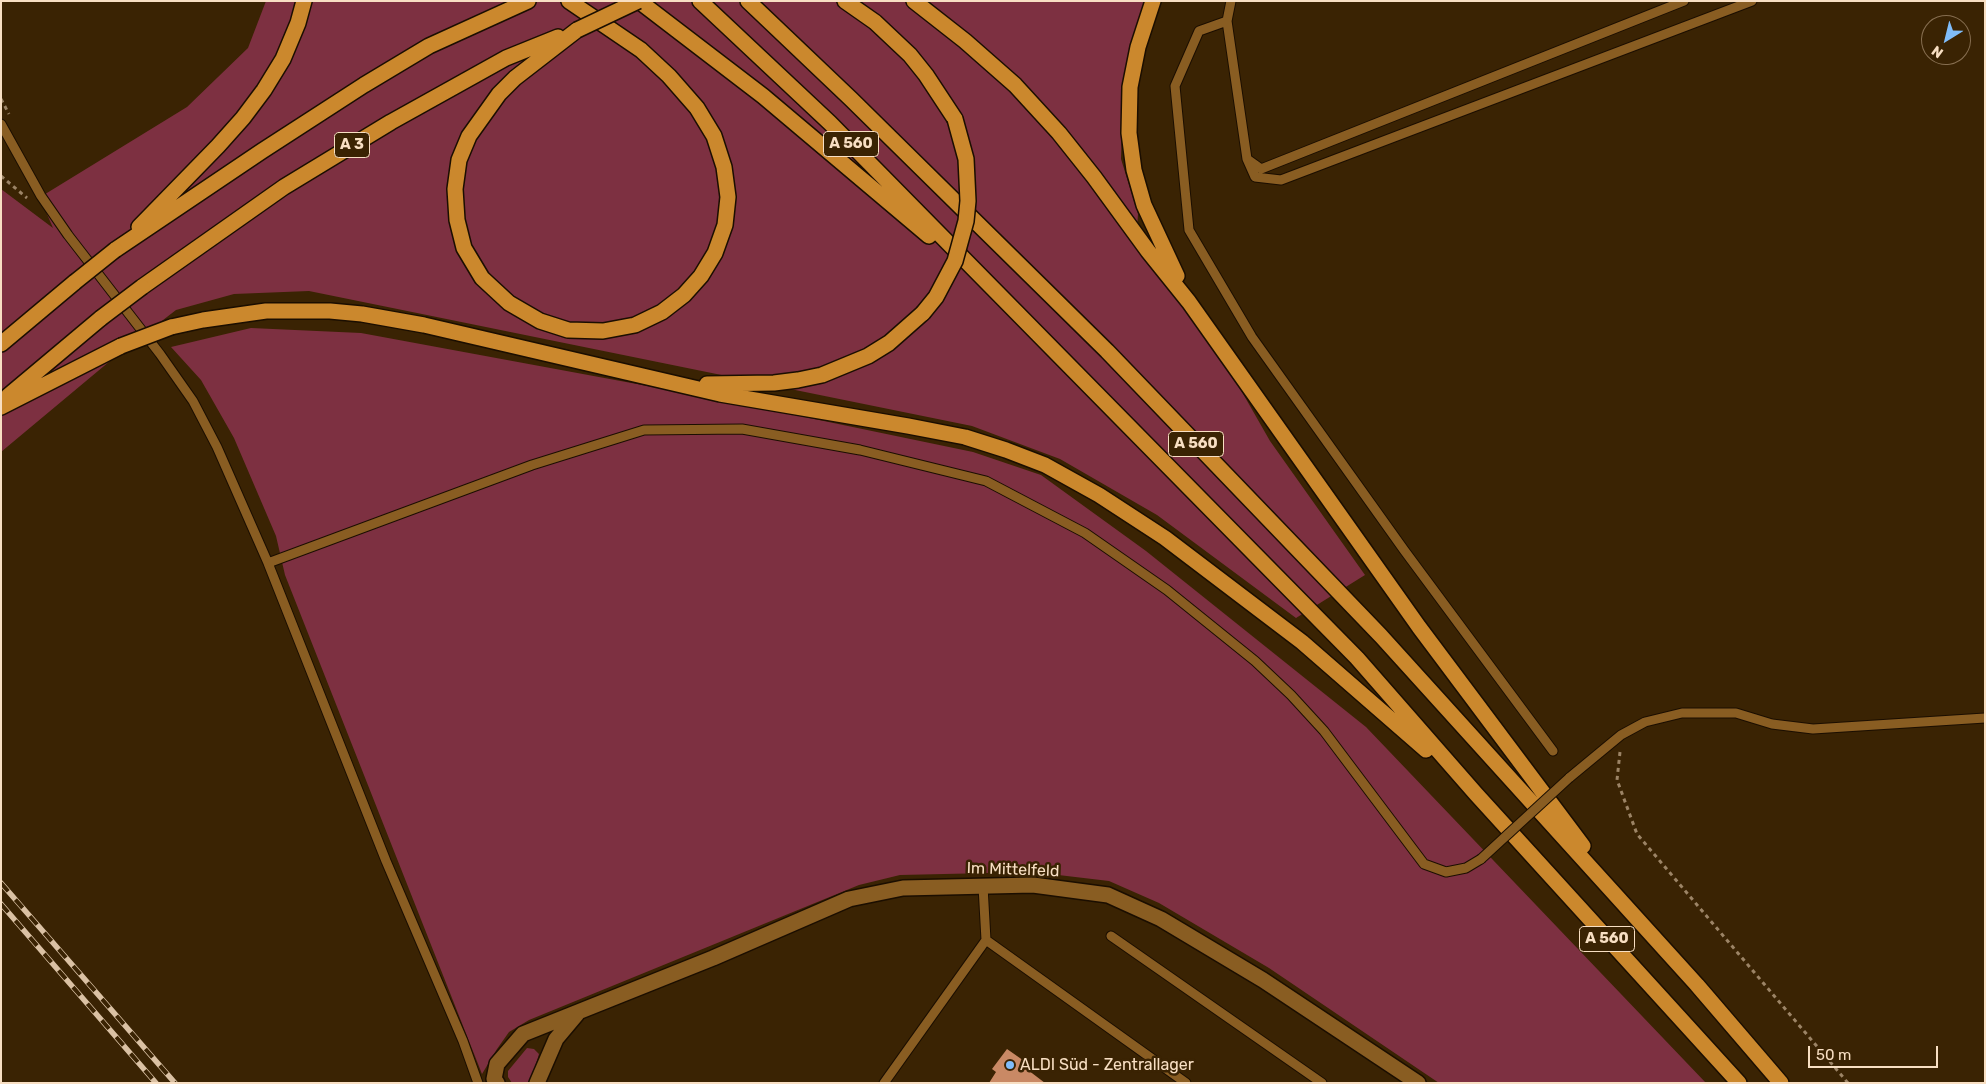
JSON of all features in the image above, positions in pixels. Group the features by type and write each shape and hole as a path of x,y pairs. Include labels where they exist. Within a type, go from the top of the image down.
{"highway":[{"path":"115,250 243,118 264,90 283,59 298,22 304,1"},
{"name":"A 3","path":"1,344 115,250 262,151 364,85 429,46 528,1"},
{"path":"569,1 641,50 669,76 697,108 714,136 724,167 728,197 725,225 715,253 701,276 684,295 662,312 635,324 603,331 568,330 540,321 509,303 482,278 464,248 457,220 455,189 459,160 469,136 488,108 515,78 577,30"},
{"path":"638,1 763,96 997,292"},
{"name":"A 3","path":"1,402 101,318 284,187 391,122 506,58 577,30 638,1"},
{"name":"A 560","path":"700,1 830,123 1357,658 1476,794 1739,1083"},
{"name":"A 560","path":"748,1 851,99 1107,351 1381,636 1626,906 1781,1083"},
{"path":"668,383 774,383 822,374 868,356 907,329 923,314 936,297 955,261 966,221 968,201 966,166 955,119 926,75 910,55 875,22 845,1"},
{"path":"914,1 1008,78 1047,119 1094,177 1148,251 1189,302 1419,627 1526,768 1626,906"},
{"path":"1153,1 1138,47 1130,87 1128,133 1134,170 1144,205 1189,302"},
{"path":"1,407 121,346 171,327 210,318 266,311 322,310 401,320 729,396 908,426 965,438 1006,450 1045,465 1100,495 1156,532 1302,642 1476,794"}],"street":[{"name":"Im Mittelfeld","path":"497,1083 494,1079 498,1064 523,1034 713,958 849,899 903,888 1033,885 1108,895 1162,919 1263,980 1418,1083"},
{"name":"Im Mittelfeld","path":"537,1083 556,1039 578,1013"}],"lane":[{"path":"1231,1 1228,21 1247,159 1254,177 1281,180 1752,1"},
{"path":"1247,159 1261,169 1684,1"},
{"path":"1228,21 1198,31 1175,86 1189,230 1252,337 1404,550 1553,751"},
{"path":"1,124 41,196 193,401 217,447 268,563 386,861 463,1041 478,1083"},
{"path":"268,563 532,465 644,430 742,429 860,450 986,481 1084,533 1167,590 1255,661 1291,695 1324,731 1424,864 1446,872 1466,868 1481,859 1569,778 1621,735 1645,722 1682,713 1736,713 1772,724 1813,730 1985,718"},
{"path":"884,1083 986,940 983,886"},
{"path":"1111,936 1322,1083"},
{"path":"986,940 1186,1083"}],"path":[{"path":"1621,735 1618,780 1637,834 1848,1083"}],"shaded area":[{"path":"266,1 1147,1 1123,80 1121,159 1138,214 1136,244 1230,371 1270,441 1365,575 1296,618 1157,515 1060,459 972,426 309,291 234,294 176,310 110,361 1,452 1,189 53,228 34,184 42,196 187,107 248,48"},
{"path":"251,328 361,333 718,399 973,452 1041,475 1146,551 1366,727 1706,1083 1439,1083 1269,968 1159,903 1109,881 1033,872 900,875 859,885 529,1020 509,1032 482,1074 285,575 276,536 234,438 201,380 171,347"},
{"path":"527,1048 534,1049 539,1054 532,1077 527,1083 512,1083 508,1077 508,1071"}],"building":[{"name":"ALDI Süd - Zentrallager","path":"1007,1049 1027,1063 1024,1067 1045,1083 989,1083 996,1072 992,1069"}],"railway":[{"path":"1,883 175,1083"},
{"path":"1,904 156,1083"}],"place":[{"name":"ALDI Süd - Zentrallager","path":"1010,1065"}]}
